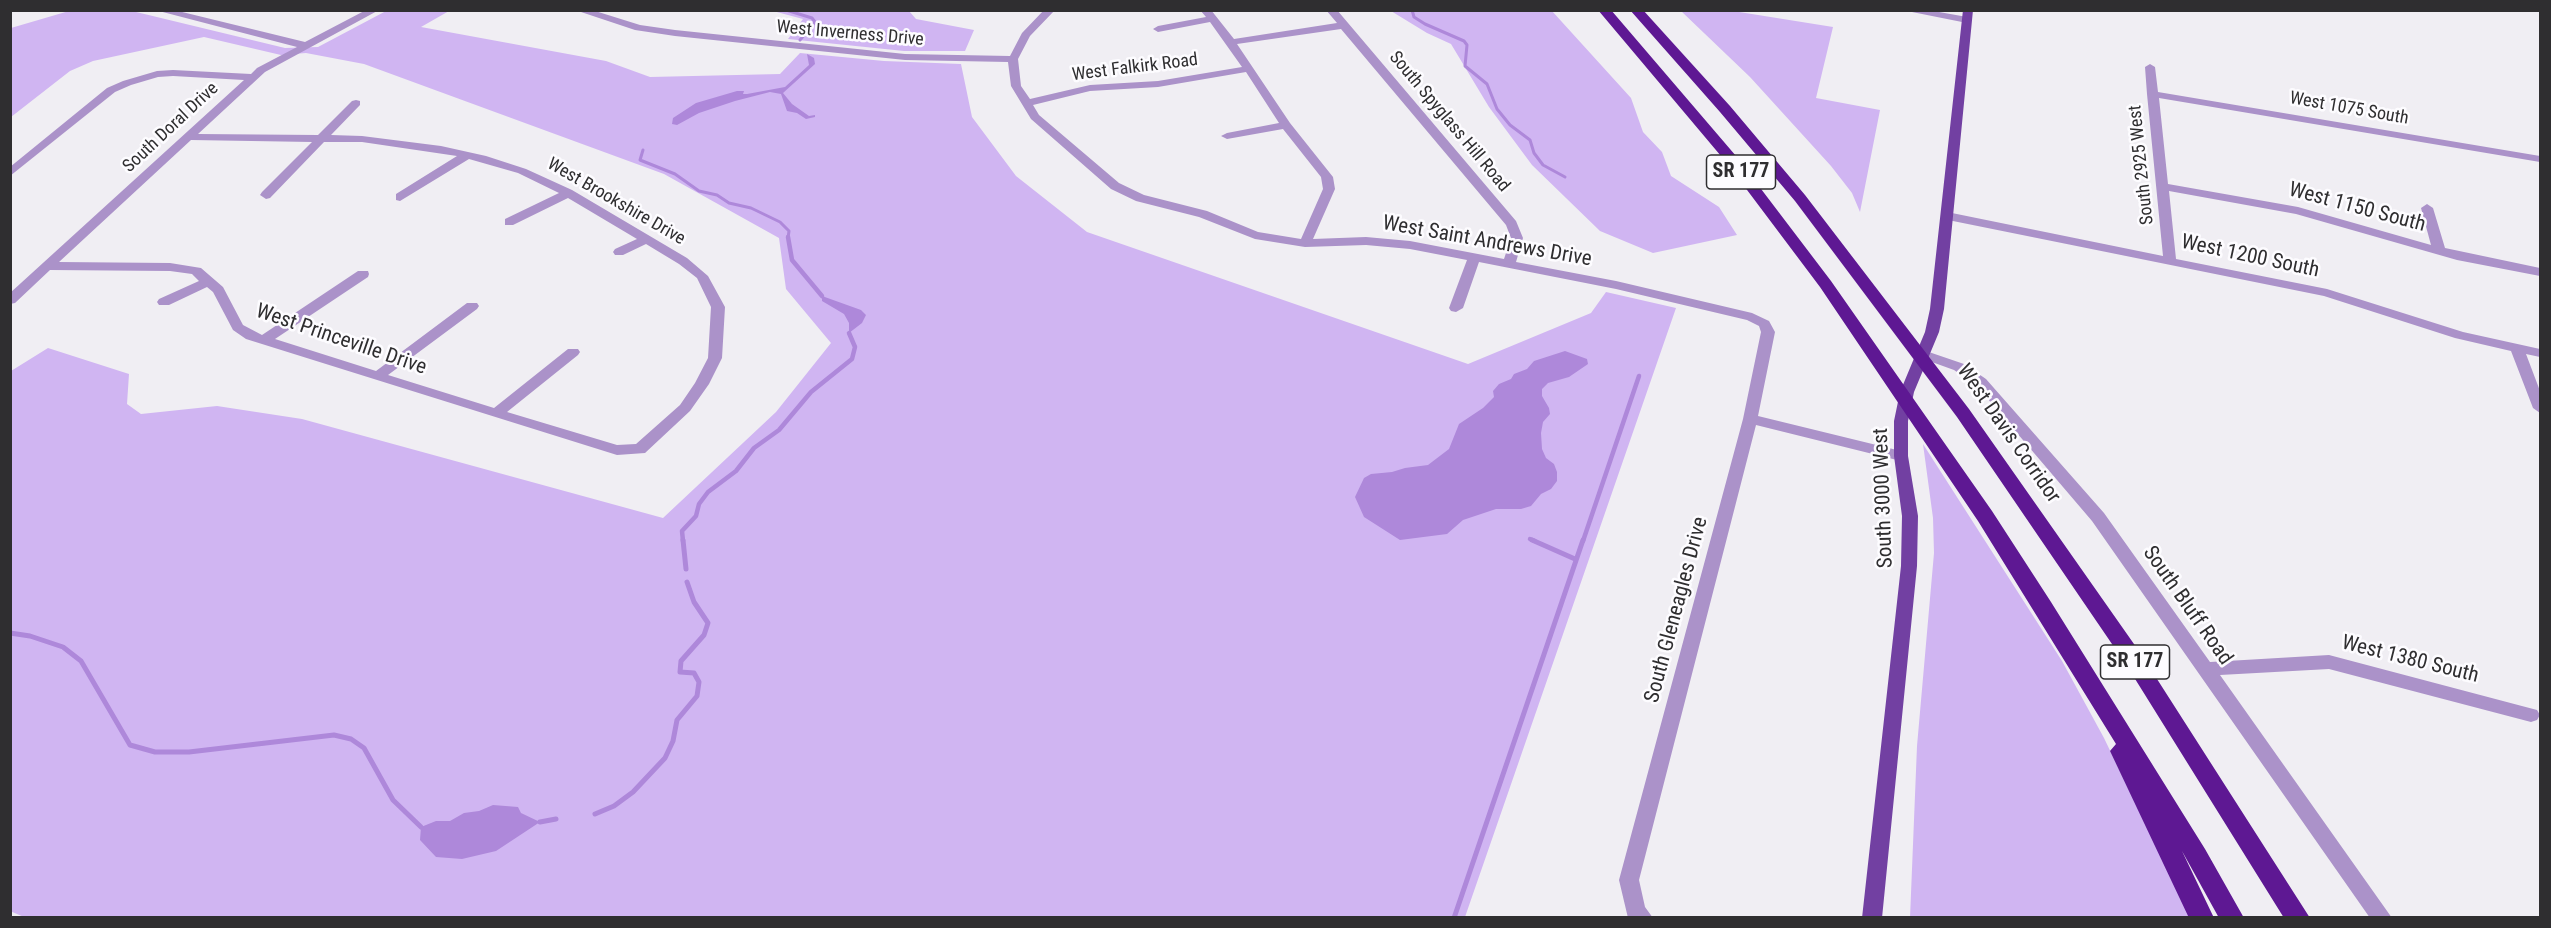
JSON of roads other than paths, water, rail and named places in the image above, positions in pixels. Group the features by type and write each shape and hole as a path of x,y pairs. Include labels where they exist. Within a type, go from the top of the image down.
{"highway":[{"name":"SR 177","path":"1604,10 1731,159 1826,284 1867,343 2009,552 2097,691 2232,918"},
{"name":"West Davis Corridor","path":"1636,10 1761,152 1885,308 1963,413 2134,660 2298,918"},
{"path":"2097,691 2125,759 2202,918"},
{"path":"2157,699 2207,759 2311,918"}],"main road":[{"name":"South 3000 West","path":"1872,918 1909,566 1910,516 1901,456 1904,406 1912,379 1932,332 1936,315 1967,15"}],"street":[{"path":"160,10 307,46"},
{"name":"South Doral Drive","path":"10,300 252,77 261,70 374,10"},
{"name":"West Inverness Drive","path":"580,10 622,24 675,33 905,57 1013,59"},
{"path":"1013,59 1026,36 1050,10"},
{"name":"South Spyglass Hill Road","path":"1331,10 1512,224 1517,237 1509,263"},
{"path":"1907,10 1967,15"},
{"path":"1158,29 1208,15 1231,42 1286,125 1327,177 1329,189 1305,243"},
{"path":"1231,42 1345,26"},
{"name":"West Saint Andrews Drive","path":"1013,59 1016,86 1035,117 1115,186 1140,198 1203,214 1255,235 1305,243 1366,241 1410,245 1627,288 1762,321"},
{"name":"South 2925 West","path":"2150,67 2170,260"},
{"name":"West Falkirk Road","path":"1028,103 1090,88 1158,84 1248,69"},
{"path":"10,173 111,90 143,77 173,73 252,77"},
{"name":"West 1075 South","path":"2152,94 2541,159"},
{"path":"266,195 356,104"},
{"path":"1227,136 1286,125"},
{"name":"West Brookshire Drive","path":"188,137 320,138 409,144 467,155 522,171 568,193 683,261 702,276 718,307 715,358 686,408 640,449"},
{"path":"400,197 467,155"},
{"name":"West 1150 South","path":"2162,186 2298,211 2439,251 2541,272"},
{"path":"509,222 568,193"},
{"path":"2427,208 2439,251"},
{"name":"West 1200 South","path":"1947,216 2327,293 2460,335 2541,353"},
{"path":"619,252 647,239"},
{"path":"1456,308 1474,258"},
{"path":"48,266 170,267 196,272 209,281"},
{"path":"264,340 363,274"},
{"path":"164,302 209,281"},
{"name":"West Princeville Drive","path":"209,281 218,290 238,327 264,340 617,450 640,449"},
{"path":"378,376 472,306"},
{"name":"South Gleneagles Drive","path":"1639,915 1629,880 1750,418 1768,332 1762,321"},
{"path":"2517,349 2541,408"},
{"path":"496,414 573,352"},
{"name":"South Bluff Road","path":"1923,354 1967,371 1987,388 2098,517 2382,918"},
{"path":"1750,418 1901,456"},
{"name":"West 1380 South","path":"2204,669 2329,662 2531,715"}],"waterway":[{"path":"786,10 812,18 815,22 800,40"},
{"path":"1412,10 1414,17 1425,24 1464,41 1467,45 1465,66 1487,84 1497,109 1510,125 1530,140 1534,153 1543,165 1565,177"},
{"path":"643,150 640,160 675,174 699,191 717,195 729,203 751,208 780,222 789,231 788,237"},
{"path":"788,237 792,260 822,296"},
{"path":"683,541 682,531 696,516 699,504 708,492 736,471 754,448 779,430 811,392 852,359 855,347 849,333"},
{"path":"1583,541 1639,376"},
{"path":"1530,539 1535,541"},
{"path":"683,540 686,569"},
{"path":"1532,540 1575,559"},
{"path":"1454,918 1583,540"},
{"path":"595,814 614,806 633,792 665,758 673,741 677,720 697,696 699,682 694,673 680,672 681,661 704,635 708,623 694,602 687,582"},
{"path":"10,633 30,636 63,647 81,661 130,745 155,752 189,752 334,735 351,739 364,748 393,800 421,827"},
{"path":"540,822 556,819"}]}
